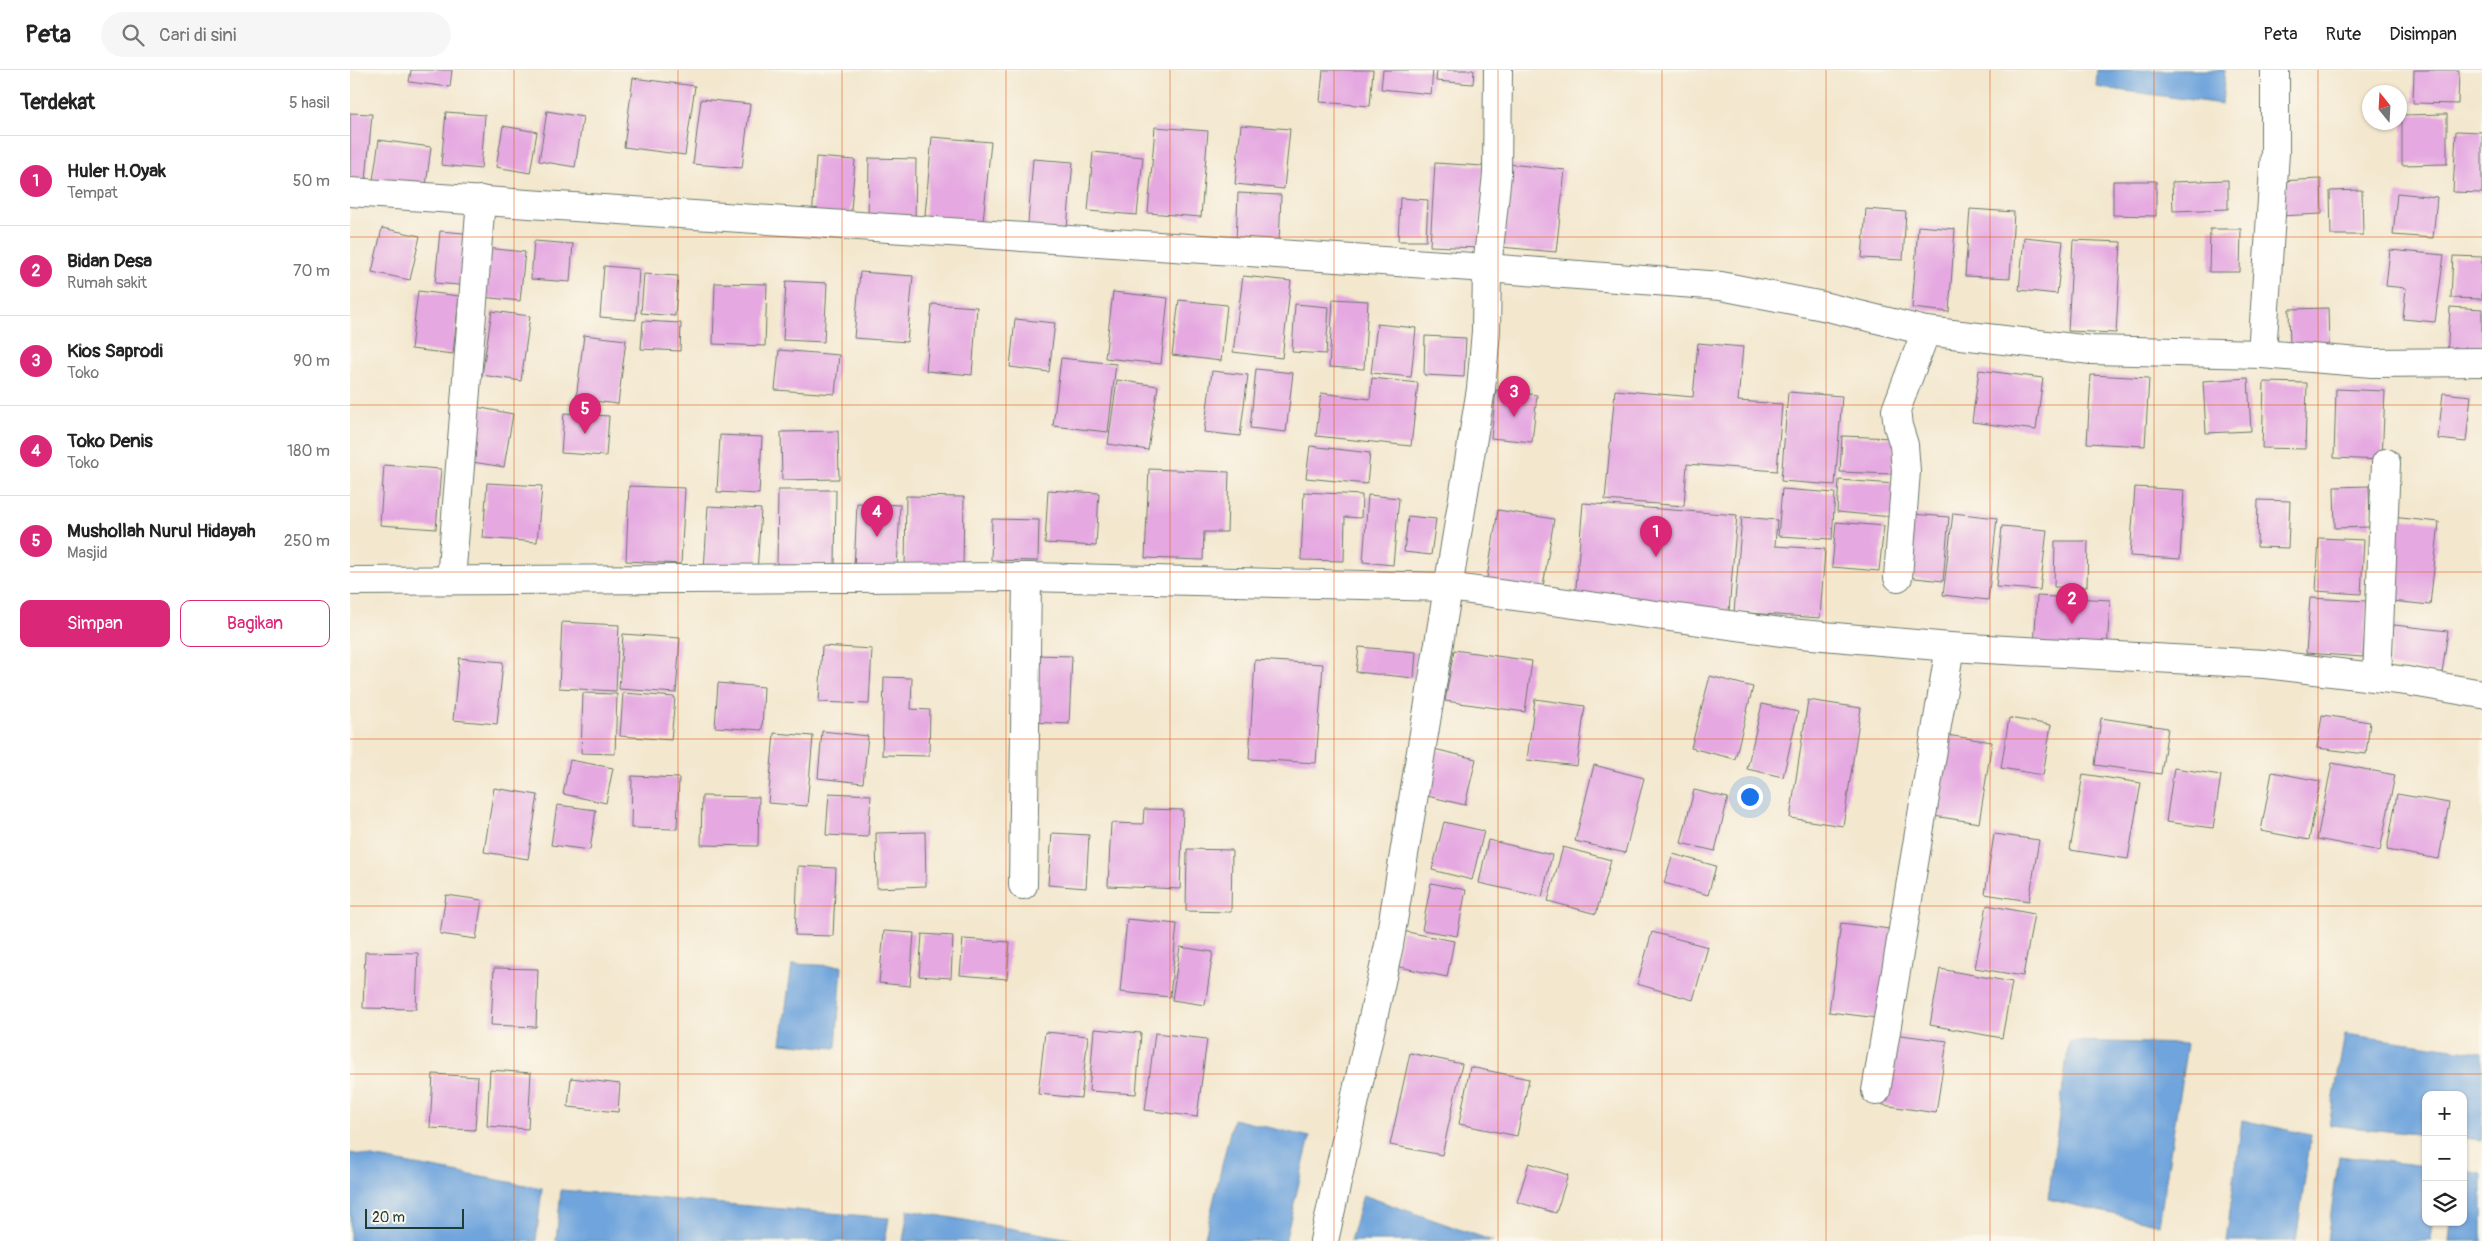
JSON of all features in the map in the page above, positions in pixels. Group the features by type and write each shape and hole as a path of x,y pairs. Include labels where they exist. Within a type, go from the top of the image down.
{"street":[{"path":"1324,1241 1389,945 1480,389 1486,331 1487,268 1497,174 1498,70"},
{"path":"2262,354 2275,154 2275,70"},
{"path":"350,192 1487,268 1722,286 1823,306 1926,332 2091,350 2262,354 2372,363 2482,362"},
{"path":"451,580 481,200"},
{"path":"1898,578 1906,471 1904,445 1898,426 1896,410 1926,332"},
{"path":"2377,677 2386,463"},
{"path":"1022,886 1027,577"},
{"path":"350,581 1027,577 1448,587 1789,633 1950,647 2265,664 2377,677 2482,694"},
{"path":"1876,1091 1950,647"}],"water":[{"path":"2097,70 2225,70 2222,104 2096,87"},
{"path":"792,964 842,966 836,1048 781,1043"},
{"path":"2345,1034 2482,1053 2482,1140 2467,1138 2467,1091 2422,1091 2422,1135 2329,1125"},
{"path":"2069,1041 2187,1044 2159,1225 2048,1199"},
{"path":"1233,1119 1310,1137 1285,1241 1204,1241"},
{"path":"2242,1120 2311,1135 2296,1241 2226,1241"},
{"path":"350,1153 542,1188 536,1241 350,1241"},
{"path":"2339,1156 2422,1166 2422,1226 2433,1226 2431,1241 2327,1241"},
{"path":"2467,1171 2482,1174 2482,1241 2449,1241 2451,1226 2467,1226"},
{"path":"561,1190 889,1218 885,1241 556,1241"},
{"path":"1363,1195 1493,1241 1350,1241"},
{"path":"908,1210 1082,1241 903,1241"}],"building":[{"path":"411,70 452,70 450,87 409,82"},
{"path":"1323,70 1373,70 1370,106 1320,102"},
{"path":"1383,70 1433,70 1431,94 1381,89"},
{"path":"1437,70 1474,70 1473,84 1436,81"},
{"path":"2414,70 2459,70 2458,104 2413,103"},
{"path":"633,78 695,86 685,155 624,147"},
{"path":"701,99 750,104 742,168 693,164"},
{"path":"547,111 583,117 575,167 539,161"},
{"path":"446,112 485,115 481,169 441,165"},
{"path":"350,113 372,114 366,180 350,179"},
{"path":"2447,114 2447,164 2402,165 2402,130 2407,130 2407,115"},
{"path":"1241,125 1290,129 1284,189 1235,184"},
{"path":"503,126 537,132 530,173 496,167"},
{"path":"1155,127 1208,131 1201,217 1148,213"},
{"path":"2456,131 2482,132 2482,193 2453,192"},
{"path":"932,137 991,142 982,231 924,226"},
{"path":"379,140 431,147 425,194 372,187"},
{"path":"1093,152 1143,157 1137,215 1088,211"},
{"path":"816,157 855,160 850,223 812,221"},
{"path":"869,158 916,159 915,223 868,222"},
{"path":"1033,159 1073,162 1066,238 1027,235"},
{"path":"1435,163 1483,166 1479,248 1430,246"},
{"path":"1509,164 1565,170 1556,252 1500,247"},
{"path":"2321,179 2322,214 2279,216 2278,181"},
{"path":"2228,180 2228,209 2173,211 2172,182"},
{"path":"2113,181 2156,181 2156,216 2113,215"},
{"path":"2362,190 2363,235 2331,235 2330,191"},
{"path":"1238,193 1281,195 1279,244 1236,242"},
{"path":"2397,193 2437,197 2433,238 2393,235"},
{"path":"1400,198 1428,200 1426,241 1398,241"},
{"path":"1866,209 1906,212 1903,260 1862,258"},
{"path":"1970,209 2014,212 2010,278 1965,276"},
{"path":"1918,226 1955,229 1949,312 1912,308"},
{"path":"382,228 420,236 410,280 372,272"},
{"path":"2210,229 2241,229 2240,272 2209,272"},
{"path":"440,231 475,234 470,286 435,283"},
{"path":"2024,237 2063,241 2057,294 2019,290"},
{"path":"2073,240 2121,242 2116,333 2068,331"},
{"path":"534,241 573,244 570,282 531,279"},
{"path":"486,248 525,252 520,301 482,297"},
{"path":"2390,250 2444,255 2435,322 2403,319 2406,288 2386,286"},
{"path":"2453,256 2482,257 2482,299 2451,298"},
{"path":"604,266 639,269 636,320 600,317"},
{"path":"860,272 913,276 907,342 854,338"},
{"path":"644,274 678,276 675,316 641,313"},
{"path":"1243,276 1291,281 1282,358 1233,352"},
{"path":"786,281 827,283 824,342 783,340"},
{"path":"715,283 767,284 765,346 713,344"},
{"path":"418,291 459,296 453,354 411,349"},
{"path":"1113,292 1168,298 1161,364 1105,358"},
{"path":"1333,299 1368,301 1364,369 1329,367"},
{"path":"1179,300 1227,305 1221,361 1172,355"},
{"path":"932,304 977,307 972,375 926,371"},
{"path":"1295,304 1329,307 1326,354 1292,352"},
{"path":"2450,307 2482,309 2482,359 2447,357"},
{"path":"2328,308 2329,347 2290,348 2289,309"},
{"path":"492,311 530,316 521,381 482,375"},
{"path":"1015,319 1055,323 1049,372 1010,367"},
{"path":"643,321 681,323 680,351 641,349"},
{"path":"1377,324 1416,328 1411,377 1371,373"},
{"path":"584,335 626,340 618,404 576,399"},
{"path":"1425,336 1466,338 1464,377 1424,375"},
{"path":"1698,343 1743,347 1738,401 1782,404 1777,471 1687,464 1684,506 1605,500 1615,390 1693,397"},
{"path":"779,350 839,355 835,394 775,390"},
{"path":"1061,358 1116,364 1108,432 1053,426"},
{"path":"1256,369 1293,373 1286,432 1250,428"},
{"path":"1979,370 2043,378 2036,430 1972,422"},
{"path":"1212,371 1248,375 1240,436 1204,432"},
{"path":"2091,375 2149,378 2145,446 2087,443"},
{"path":"1372,378 1418,383 1411,446 1316,436 1321,393 1370,399"},
{"path":"2248,378 2251,431 2206,433 2203,381"},
{"path":"1117,380 1158,386 1148,450 1108,444"},
{"path":"2264,382 2307,383 2305,449 2262,448"},
{"path":"2336,389 2385,391 2382,460 2334,458"},
{"path":"1496,390 1537,395 1532,442 1491,438"},
{"path":"1788,392 1842,396 1835,485 1781,481"},
{"path":"2443,393 2471,396 2466,442 2438,439"},
{"path":"476,407 513,414 504,467 466,461"},
{"path":"564,413 609,416 606,456 561,453"},
{"path":"838,431 839,479 782,480 781,432"},
{"path":"720,435 762,437 759,494 717,492"},
{"path":"1842,436 1894,438 1892,474 1840,472"},
{"path":"1310,446 1370,453 1367,484 1306,478"},
{"path":"384,465 441,469 436,529 380,525"},
{"path":"1149,469 1229,472 1227,532 1204,532 1203,560 1145,558"},
{"path":"1839,480 1895,484 1892,517 1837,512"},
{"path":"487,483 542,486 537,542 483,538"},
{"path":"629,486 685,488 681,564 626,561"},
{"path":"2369,486 2370,527 2335,528 2334,487"},
{"path":"2135,487 2184,490 2180,559 2130,556"},
{"path":"1782,489 1835,493 1832,539 1778,536"},
{"path":"778,490 836,490 835,567 777,567"},
{"path":"1048,490 1099,493 1096,546 1045,543"},
{"path":"1304,492 1362,495 1361,518 1345,517 1344,561 1301,560"},
{"path":"1368,495 1399,498 1393,565 1363,562"},
{"path":"906,496 964,497 963,569 905,569"},
{"path":"2258,500 2290,501 2288,548 2257,547"},
{"path":"857,503 900,505 897,571 854,570"},
{"path":"1583,503 1737,515 1729,611 1575,599"},
{"path":"708,506 761,509 757,573 704,570"},
{"path":"1498,510 1554,519 1542,593 1486,584"},
{"path":"1953,513 1997,518 1988,600 1943,595"},
{"path":"1912,514 1949,517 1943,581 1906,577"},
{"path":"1408,516 1436,519 1431,555 1404,552"},
{"path":"1742,517 1777,520 1775,546 1825,549 1820,618 1734,612"},
{"path":"2391,517 2439,522 2430,605 2382,600"},
{"path":"992,519 1039,520 1038,561 991,560"},
{"path":"1836,522 1884,526 1879,571 1832,567"},
{"path":"2002,526 2047,530 2040,590 1996,587"},
{"path":"2319,538 2364,540 2361,594 2316,591"},
{"path":"2055,541 2088,541 2087,587 2054,587"},
{"path":"2037,596 2110,600 2107,652 2034,648"},
{"path":"2310,598 2367,601 2363,657 2306,653"},
{"path":"562,622 619,625 616,691 559,688"},
{"path":"2394,625 2448,631 2442,673 2389,666"},
{"path":"623,634 680,638 676,693 619,689"},
{"path":"822,646 872,649 869,704 819,702"},
{"path":"1359,647 1416,652 1414,678 1356,672"},
{"path":"1454,650 1532,661 1525,712 1445,701"},
{"path":"1035,655 1072,656 1069,724 1032,722"},
{"path":"459,658 503,662 497,724 453,720"},
{"path":"1255,660 1323,664 1316,763 1249,759"},
{"path":"1710,676 1753,687 1735,759 1691,748"},
{"path":"884,677 912,678 911,709 930,710 929,756 882,755"},
{"path":"718,683 764,687 762,730 715,727"},
{"path":"583,693 617,694 615,754 581,753"},
{"path":"623,693 675,697 671,740 620,736"},
{"path":"1535,699 1585,706 1577,766 1527,760"},
{"path":"1808,700 1861,708 1843,826 1790,818"},
{"path":"1762,704 1798,712 1783,777 1747,769"},
{"path":"2322,715 2370,722 2366,754 2317,748"},
{"path":"2009,718 2051,725 2043,775 2001,768"},
{"path":"2101,718 2168,728 2161,774 2095,765"},
{"path":"822,731 868,736 863,783 818,778"},
{"path":"774,733 813,736 807,806 768,803"},
{"path":"1940,734 1992,742 1979,823 1927,815"},
{"path":"1434,749 1476,759 1465,805 1423,795"},
{"path":"570,760 613,768 606,803 563,794"},
{"path":"2332,763 2395,775 2380,851 2317,839"},
{"path":"1594,765 1644,778 1625,853 1575,841"},
{"path":"2174,768 2221,775 2213,828 2166,822"},
{"path":"2272,772 2320,781 2309,840 2261,831"},
{"path":"2083,774 2141,783 2128,859 2070,850"},
{"path":"632,776 679,778 677,829 631,828"},
{"path":"494,788 538,795 528,859 484,852"},
{"path":"1694,790 1728,798 1715,851 1681,843"},
{"path":"829,793 871,795 868,837 826,835"},
{"path":"2397,794 2449,803 2439,859 2387,850"},
{"path":"702,796 759,797 758,846 701,845"},
{"path":"557,805 596,810 590,850 551,845"},
{"path":"1144,809 1183,810 1180,889 1108,886 1111,823 1143,824"},
{"path":"1444,822 1484,831 1472,880 1432,870"},
{"path":"925,832 926,886 877,888 876,833"},
{"path":"1052,833 1089,835 1086,888 1048,885"},
{"path":"1994,834 2039,840 2029,901 1985,894"},
{"path":"1488,840 1552,855 1542,897 1479,883"},
{"path":"1563,847 1611,860 1596,914 1548,901"},
{"path":"1187,849 1232,850 1231,912 1186,911"},
{"path":"1673,854 1716,866 1708,895 1664,883"},
{"path":"798,866 836,868 833,936 795,935"},
{"path":"1431,883 1466,890 1457,936 1422,930"},
{"path":"446,895 482,900 476,939 440,934"},
{"path":"1987,905 2034,914 2023,976 1975,968"},
{"path":"1127,919 1177,924 1170,997 1120,992"},
{"path":"1841,923 1898,930 1886,1019 1829,1012"},
{"path":"884,931 914,933 910,986 879,983"},
{"path":"1402,931 1454,941 1447,977 1395,966"},
{"path":"1652,932 1708,947 1693,1000 1637,984"},
{"path":"922,934 953,936 951,978 919,976"},
{"path":"963,939 1010,942 1007,979 960,975"},
{"path":"1180,947 1213,952 1205,1005 1172,1000"},
{"path":"365,952 418,953 416,1009 363,1008"},
{"path":"494,968 538,969 536,1027 491,1025"},
{"path":"1940,969 2012,982 2002,1038 1930,1025"},
{"path":"1094,1029 1141,1033 1136,1094 1089,1091"},
{"path":"1045,1032 1088,1036 1081,1098 1038,1094"},
{"path":"1155,1033 1207,1039 1197,1117 1145,1110"},
{"path":"1893,1034 1947,1041 1936,1113 1883,1105"},
{"path":"1410,1053 1462,1064 1442,1155 1390,1145"},
{"path":"1470,1067 1529,1079 1517,1136 1459,1124"},
{"path":"490,1070 531,1073 528,1129 487,1126"},
{"path":"433,1074 478,1077 475,1130 430,1128"},
{"path":"571,1078 620,1084 618,1112 568,1107"},
{"path":"1529,1163 1568,1175 1556,1213 1517,1202"}],"place":[{"name":"Kios Saprodi","path":"1514,417"},
{"name":"Mushollah Nurul Hidayah","path":"585,434"},
{"name":"Toko Denis","path":"877,537"},
{"name":"Huler H.Oyak","path":"1656,557"},
{"name":"Bidan Desa","path":"2072,624"}]}
